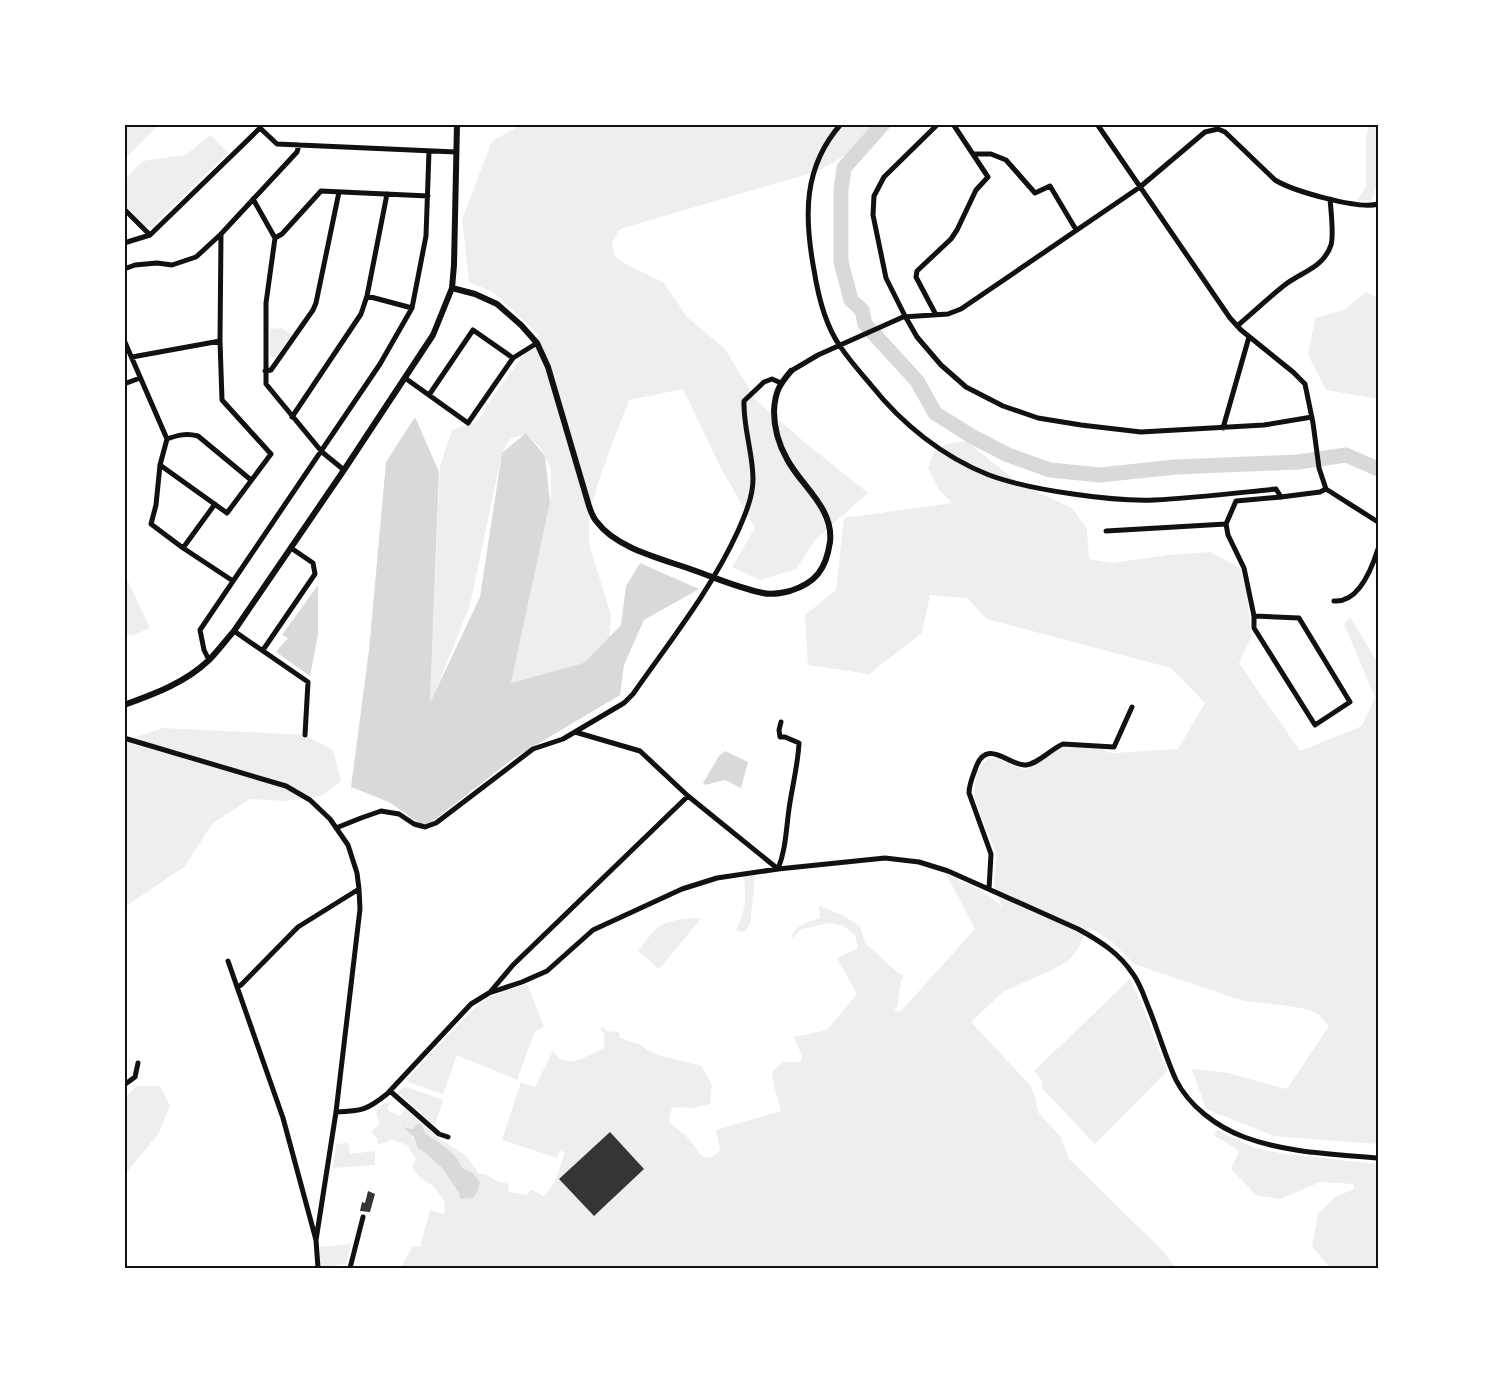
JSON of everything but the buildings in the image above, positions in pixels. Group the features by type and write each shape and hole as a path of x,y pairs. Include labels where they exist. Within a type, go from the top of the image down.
{"street":[{"path":"124,705 178,683 209,660 234,631 433,334 452,288 457,124"},
{"path":"842,124 826,144 809,187 808,232 815,278 827,321 841,344 883,400 915,431 952,457 989,475 1035,488 1101,498 1153,500 1276,489 1281,497"},
{"path":"938,124 884,177 874,196 873,215 886,278 904,317 917,337 966,387 1003,406 1038,418 1141,432 1313,420"},
{"path":"935,313 916,277 917,271 951,239 976,189 988,177 953,124"},
{"path":"1097,124 1230,318 1305,384 1313,420 1318,468 1325,486 1378,522"},
{"path":"124,243 150,235 259,126 277,144 456,152"},
{"path":"452,288 475,294 497,304 537,343 548,367 585,493 595,520 604,531 631,548 714,578 764,593 784,592 804,586 817,577 826,561 830,540 829,522 822,507 788,461 778,439 774,420 775,397 781,383 791,371 841,344 904,317 948,314 961,309 1140,187 1205,132 1218,129 1225,132 1283,185 1362,206 1378,204"},
{"path":"124,269 135,265 157,263 172,265 196,257 254,199 297,152 299,145"},
{"path":"209,660 204,650 200,630 380,364 412,308 426,236 429,151"},
{"path":"973,154 991,154 1006,160 1035,193 1050,186 1075,228"},
{"path":"275,238 282,234 321,191 428,196"},
{"path":"265,371 271,370 316,303 339,192"},
{"path":"292,417 361,314 367,296 387,194"},
{"path":"254,199 275,238 267,303 266,384 322,452 344,470"},
{"path":"1237,326 1289,282 1308,272 1320,262 1331,243 1330,199"},
{"path":"124,209 150,235"},
{"path":"160,465 227,513 271,454 222,400 221,234"},
{"path":"367,296 412,308"},
{"path":"429,395 473,330 513,358"},
{"path":"1223,428 1249,337"},
{"path":"124,340 167,439 160,465 156,505 151,524 233,581"},
{"path":"132,357 220,341"},
{"path":"405,378 468,423 513,358 537,343"},
{"path":"124,384 140,378"},
{"path":"336,828 381,811 399,814 414,824 425,827 436,823 533,749 562,739 624,704 714,578 728,553 748,507 753,479 744,401 764,382 772,379 781,383"},
{"path":"167,439 181,434 198,436 251,480"},
{"path":"1254,616 1299,618 1350,702 1315,725 1254,628 1254,616 1244,568 1228,536 1226,524 1236,501 1320,492 1325,486"},
{"path":"183,548 214,504"},
{"path":"1107,531 1226,524"},
{"path":"263,650 315,574 313,563 291,548"},
{"path":"1334,601 1341,602 1347,599 1365,581 1378,549"},
{"path":"234,631 308,682 305,735"},
{"path":"989,889 991,854 969,793 977,762 990,754 1027,765 1063,744 1114,747 1132,706"},
{"path":"778,869 784,855 799,743 780,737 781,722"},
{"path":"574,732 640,750 688,796 778,869"},
{"path":"124,738 286,786 310,800 330,819 348,845 357,873 360,909 336,1112 316,1239"},
{"path":"489,993 513,965 688,796"},
{"path":"336,1112 357,1111 372,1106 390,1091 471,1004 489,993 547,971 593,930 682,889 717,878 885,858 919,862 948,871 1098,939 1122,959 1134,975 1177,1081 1192,1104 1218,1124 1243,1137 1281,1149 1378,1158"},
{"path":"237,987 298,927 359,889"},
{"path":"228,962 283,1118 316,1239 318,1269"},
{"path":"124,1084 135,1077 138,1063"},
{"path":"390,1091 439,1134 448,1137"},
{"path":"350,1269 363,1217"}],"shaded area":[{"path":"523,124 874,125 872,133 856,149 818,171 620,229 612,243 615,257 663,282 688,318 725,349 757,401 868,493 815,540 796,569 760,580 732,567 755,528 721,468 683,389 629,400 589,512 589,544 611,615 609,639 584,664 557,675 511,683 551,496 551,469 540,447 526,434 510,439 502,453 470,605 430,705 440,466 452,430 478,421 494,395 539,335 493,292 469,282 462,219 492,141"},
{"path":"124,125 158,125 125,159"},
{"path":"1368,125 1378,126 1378,182 1371,201 1357,200 1366,187"},
{"path":"210,135 228,153 151,227 145,226 125,205 125,179 143,161 186,155"},
{"path":"1366,292 1376,297 1378,295 1378,399 1326,390 1308,355 1315,318 1344,310"},
{"path":"282,328 292,335 275,358 270,356 270,329"},
{"path":"415,417 439,472 430,703 480,597 502,453 526,433 545,456 550,502 511,683 584,663 621,625 626,586 640,563 699,589 644,620 624,665 620,695 514,758 425,827 389,802 351,787 369,650 386,462"},
{"path":"966,441 1020,484 1072,508 1087,529 1089,559 1113,563 1167,555 1210,552 1240,568 1247,594 1251,637 1239,663 1300,751 1362,726 1375,697 1344,624 1350,617 1376,660 1378,659 1378,1144 1274,1136 1206,1109 1192,1069 1228,1073 1287,1089 1329,1026 1318,1014 1306,1009 1244,1001 1134,964 1112,942 1087,928 1078,949 1068,961 1004,991 971,1022 1030,1085 1038,1112 1061,1137 1069,1159 1164,1252 1176,1268 400,1268 413,1246 420,1247 430,1210 444,1214 445,1208 444,1200 433,1186 418,1176 412,1166 416,1159 409,1146 391,1139 378,1144 377,1138 372,1133 373,1129 379,1125 376,1110 385,1103 390,1102 387,1110 400,1116 405,1109 437,1137 467,1157 479,1174 509,1184 508,1192 528,1195 530,1189 544,1196 555,1181 565,1152 560,1151 557,1158 502,1140 521,1082 535,1087 553,1051 565,1061 571,1061 604,1048 604,1034 600,1028 604,1027 606,1031 619,1032 620,1038 641,1045 658,1055 702,1066 712,1085 710,1104 692,1108 672,1107 669,1122 688,1138 701,1155 709,1158 720,1150 716,1130 781,1111 772,1072 783,1062 801,1062 802,1056 794,1037 827,1030 857,994 837,958 858,948 855,935 844,926 829,923 802,929 791,939 798,927 820,918 819,906 840,914 860,926 865,943 904,976 901,981 897,1007 894,1010 900,1012 975,929 946,874 978,889 1002,907 994,881 997,856 975,800 976,780 985,762 997,758 1025,770 1052,752 1066,747 1104,749 1106,752 1114,753 1178,749 1205,703 1171,668 987,619 967,598 930,595 922,633 869,674 808,665 805,615 836,590 844,518 952,503 937,487 928,468 934,452 947,444","holes":["417,1124 422,1126 426,1134 457,1158 462,1168 473,1173 442,1168 418,1148 407,1127 413,1129"]},
{"path":"125,575 150,628 131,636 125,633"},
{"path":"318,585 318,635 310,676 276,652 288,638 282,635"},
{"path":"163,728 305,735 333,750 341,781 321,796 286,801 250,799 213,823 184,867 125,907 124,741"},
{"path":"725,751 748,762 741,788 725,780 705,785 703,783 719,756"},
{"path":"754,875 750,924 745,931 740,932 736,930 742,917 744,904 744,877"},
{"path":"701,919 659,969 638,951 658,927 675,920"},
{"path":"1130,979 1167,1071 1095,1144 1042,1088 1042,1081 1034,1071"},
{"path":"527,984 544,1027 535,1031 517,1080 457,1055 443,1094 408,1082 407,1080 439,1044 475,1008 486,999"},
{"path":"137,1086 160,1086 170,1106 159,1133 127,1172 125,1179 125,1097"},
{"path":"407,1087 443,1100 435,1125 398,1092"},
{"path":"417,1124 422,1126 426,1134 444,1146 457,1158 462,1168 473,1173 480,1182 473,1198 461,1199 442,1168 418,1148 413,1136 403,1127 413,1129"},
{"path":"1217,1130 1255,1148 1285,1154 1378,1164 1378,1268 1330,1268 1312,1246 1318,1214 1335,1197 1354,1189 1353,1184 1320,1182 1280,1199 1256,1195 1231,1169 1239,1152 1214,1136"},
{"path":"348,1143 350,1154 375,1151 375,1165 333,1168 336,1144"},
{"path":"351,1244 346,1264 320,1267 320,1247"}],"waterway":[{"path":"883,124 844,168 841,190 841,262 851,300 862,310 865,324 917,381 935,413 973,437 1008,455 1050,470 1100,475 1175,467 1298,462 1346,455 1378,469"}]}
